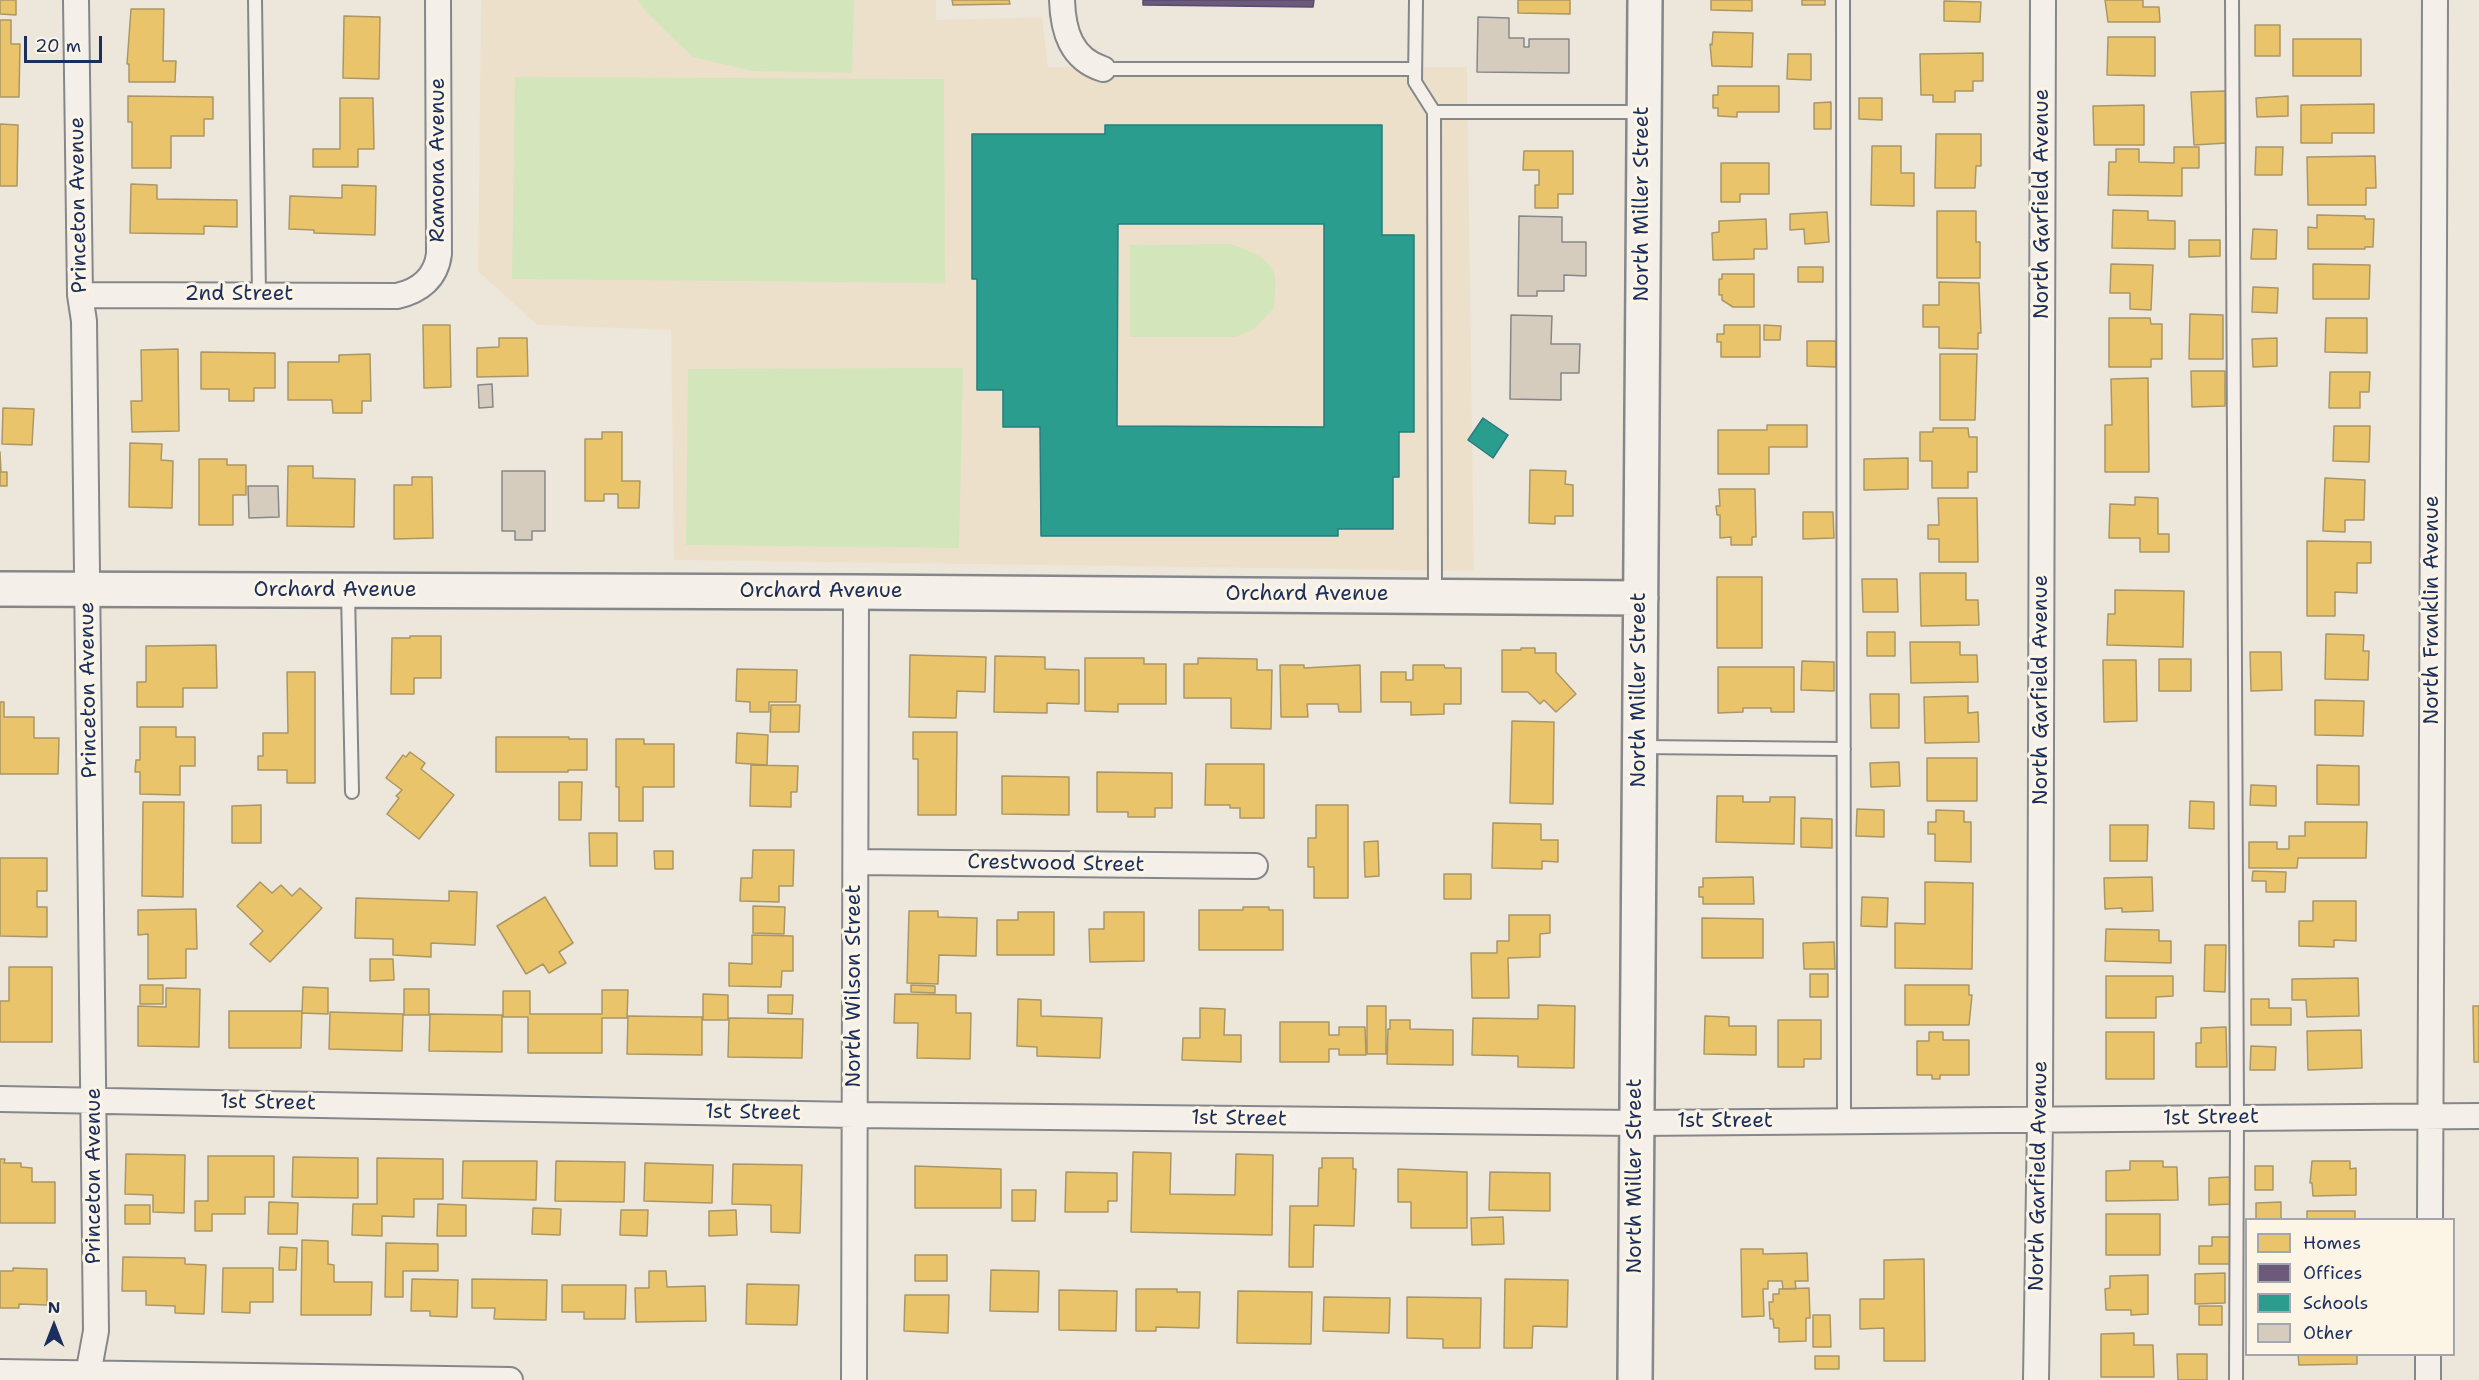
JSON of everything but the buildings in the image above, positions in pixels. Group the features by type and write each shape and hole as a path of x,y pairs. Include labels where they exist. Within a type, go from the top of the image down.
{"street":[{"name":"Princeton Avenue","path":"76,0 80,295 84,321 95,1100 96,1331 88,1376"},
{"name":"Ramona Avenue","path":"397,296 412,293 432,276 438,267 438,0"},
{"path":"1062,0 1066,34 1074,50 1093,66 1103,69"},
{"name":"North Miller Street","path":"1635,1380 1645,0"},
{"name":"North Garfield Avenue","path":"2036,1380 2040,1120 2043,0"},
{"name":"North Franklin Avenue","path":"2430,1218 2435,0"},
{"name":"2nd Street","path":"80,295 397,296"},
{"name":"Orchard Avenue","path":"0,589 1641,598"},
{"name":"North Wilson Street","path":"854,1380 856,592"},
{"name":"Crestwood Street","path":"856,862 1255,866"},
{"name":"1st Street","path":"0,1099 854,1114 1636,1123 2479,1116"},
{"path":"2428,1356 2428,1380"},
{"path":"0,1372 88,1376 510,1380"}],"lane":[{"path":"255,0 259,295"},
{"path":"1416,0 1415,82 1434,112 1435,596"},
{"path":"1843,0 1844,1122"},
{"path":"2232,0 2236,1380"},
{"path":"1103,69 1415,69"},
{"path":"1434,112 1644,112"},
{"path":"348,591 352,792"},
{"path":"1640,747 1844,749"}],"shaded area":[{"path":"481,0 936,0 936,20 1042,17 1048,67 1467,67 1474,571 674,560 671,330 537,325 478,271"}],"green space":[{"path":"638,0 854,0 852,73 752,71 693,57 646,12"},
{"path":"515,77 944,79 945,283 512,279"},
{"path":"1230,244 1261,258 1274,273 1274,308 1254,329 1236,337 1130,337 1130,245"},
{"path":"963,368 959,548 686,545 688,369"}]}
